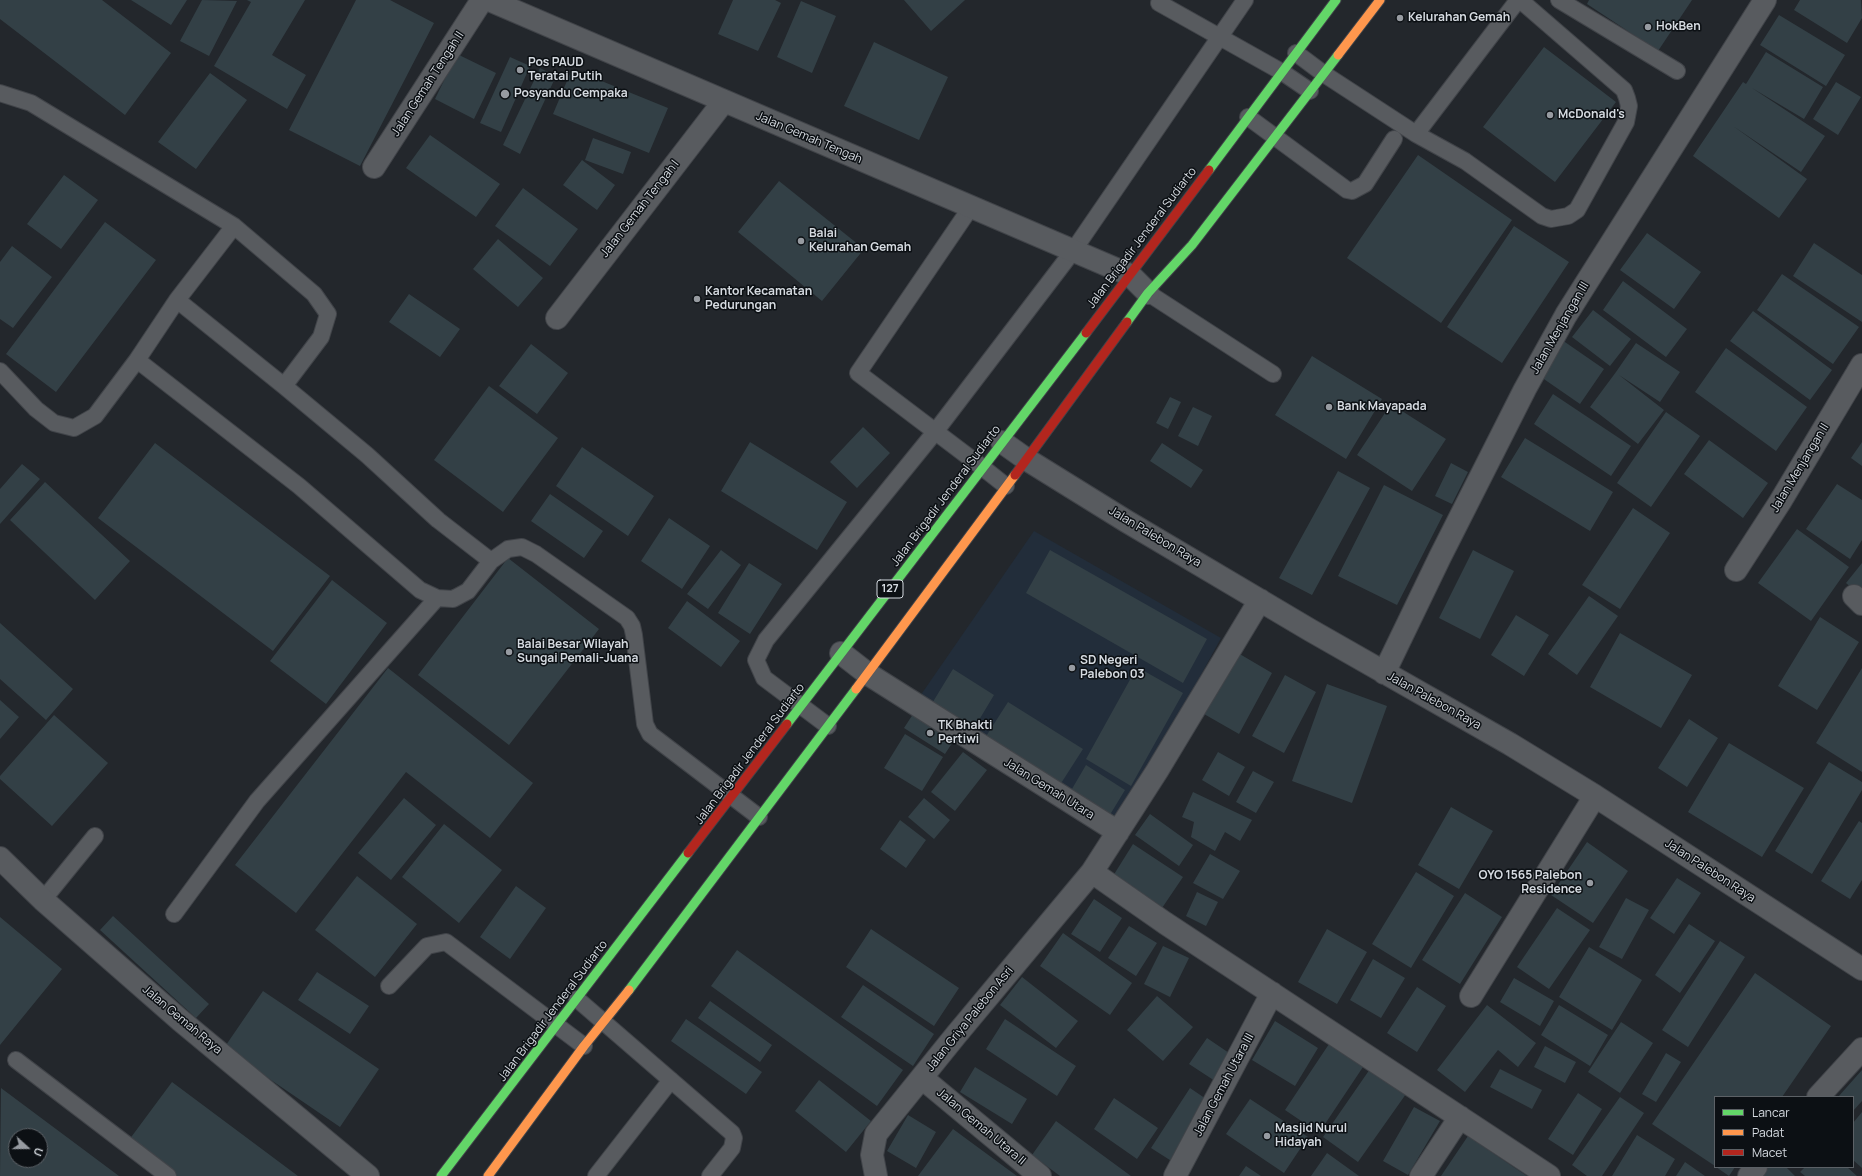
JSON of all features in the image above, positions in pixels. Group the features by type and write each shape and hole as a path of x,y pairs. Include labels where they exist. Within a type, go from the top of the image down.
{"main road":[{"name":"Jalan Brigadir Jenderal Sudiarto","path":"441,1176 1130,275 1336,0"},
{"name":"127","path":"488,1176 584,1046 605,1022 868,674 1148,293 1192,245 1380,0"}],"street":[{"name":"Jalan Gemah Tengah II","path":"374,167 482,0"},
{"name":"Jalan Gemah Tengah","path":"489,0 512,5 724,101 1130,275"},
{"name":"Jalan Menjangan III","path":"1384,673 1440,557 1518,403 1559,329 1765,0"},
{"name":"Jalan Gemah Tengah I","path":"557,318 724,101"},
{"path":"1130,275 1148,293"},
{"name":"Jalan Menjangan II","path":"1736,570 1780,502 1862,366"},
{"name":"Jalan Palebon Raya","path":"1002,442 1026,459 1260,600 1384,673 1510,744 1595,796 1862,969"},
{"name":"Jalan Griya Palebon Asri","path":"876,1176 872,1155 876,1134 956,1035 1092,872 1157,771 1260,600"},
{"name":"Jalan Gemah Utara","path":"841,653 868,674 1118,832"},
{"path":"1471,996 1595,796"},
{"name":"Jalan Gemah Raya","path":"0,858 43,900 180,1020 368,1176"},
{"path":"1092,872 1165,923 1549,1176"},
{"name":"Jalan Gemah Utara III","path":"1175,1176 1272,993"},
{"path":"1819,1096 1862,1049"},
{"name":"Jalan Gemah Utara II","path":"922,1078 1040,1176"},
{"path":"1421,1176 1460,1117"},
{"path":"1749,1176 1755,1168"}],"lane":[{"path":"828,726 764,678 756,660 766,640 935,432 1073,251 1245,0"},
{"path":"1296,53 1324,74 1416,134 1465,162 1542,216 1551,218 1568,216 1577,210 1626,122 1629,106 1628,98 1624,90 1519,0 1416,134"},
{"path":"1560,0 1677,72"},
{"path":"1159,3 1282,72 1310,91"},
{"path":"0,93 31,103 234,226 314,294 328,314 321,337 284,386"},
{"path":"1248,117 1276,136 1347,190 1352,191 1365,184 1394,139"},
{"path":"971,207 858,373 1006,486"},
{"path":"0,371 36,409 54,423 74,428 95,416 177,300 234,226"},
{"path":"1148,293 1274,374"},
{"path":"177,300 367,455 438,520 491,561"},
{"path":"136,360 284,474 420,590 437,598 453,599 468,590 491,561 508,549 522,546 536,554 627,618 632,626 634,635 647,729 650,734 759,817"},
{"path":"174,914 257,801 437,598"},
{"path":"43,900 96,836"},
{"path":"389,986 427,946 446,942 584,1046"},
{"path":"577,999 732,1133 734,1138 732,1148 710,1176"},
{"path":"16,1060 168,1176"},
{"path":"596,1176 671,1080"}],"shaded area":[{"name":"SD Negeri Palebon 03","path":"1034,531 1221,638 1151,767 1114,825 918,699"}],"building":[{"path":"0,0 102,0 171,53 125,115 0,19"},
{"path":"131,0 187,0 171,25"},
{"path":"202,0 237,1 209,56 180,41"},
{"path":"247,0 305,0 272,55 306,75 287,109 214,66 251,2"},
{"path":"356,0 390,0 434,23 360,166 289,130"},
{"path":"733,0 775,0 781,3 758,51 718,34"},
{"path":"904,0 965,0 931,31"},
{"name":"HokBen","path":"1589,0 1692,0 1658,51 1587,4"},
{"path":"1800,0 1861,0 1862,18 1847,43 1794,10"},
{"path":"801,1 836,16 812,73 777,57"},
{"path":"1779,15 1845,55 1826,86 1760,45"},
{"path":"874,42 948,77 919,140 844,106"},
{"name":"McDonald's","path":"1544,47 1616,102 1555,182 1483,127"},
{"path":"1766,52 1823,87 1804,119 1752,88 1825,136 1801,172 1733,126 1807,179 1779,218 1693,156 1743,82 1746,84"},
{"path":"457,54 496,73 474,119 435,99"},
{"name":"Posyandu Cempaka","path":"510,57 530,66 501,132 480,123"},
{"path":"540,68 556,76 520,154 503,145"},
{"path":"572,69 668,108 649,153 553,114"},
{"path":"210,73 247,100 196,169 158,142"},
{"path":"1836,82 1861,97 1838,135 1813,119"},
{"path":"430,135 500,184 476,217 406,168"},
{"path":"593,138 631,152 623,174 585,160"},
{"path":"1418,155 1512,220 1441,323 1347,258"},
{"path":"582,160 615,185 597,210 563,185"},
{"path":"64,175 98,200 61,249 27,224"},
{"name":"Balai Kelurahan Gemah","path":"779,181 864,249 822,301 738,232"},
{"path":"523,188 578,229 550,266 495,226"},
{"path":"105,222 156,260 56,392 6,354"},
{"path":"1514,226 1569,262 1502,363 1447,327"},
{"path":"1647,233 1701,272 1674,309 1620,270"},
{"path":"498,239 543,278 518,307 473,269"},
{"path":"1814,243 1862,275 1862,322 1793,276"},
{"path":"12,246 52,277 13,328 0,319 0,262"},
{"path":"1782,274 1859,327 1833,364 1757,310"},
{"path":"1623,281 1687,329 1666,357 1603,310"},
{"path":"409,294 460,329 440,357 389,322"},
{"path":"1593,310 1631,339 1610,366 1572,337"},
{"path":"1753,311 1832,370 1810,400 1730,341"},
{"path":"1562,340 1604,369 1580,404 1538,375"},
{"path":"1636,343 1680,372 1660,402 1619,375 1664,410 1638,444 1590,407"},
{"path":"531,344 568,373 537,414 499,386"},
{"path":"1726,348 1807,407 1776,451 1695,392"},
{"name":"Bank Mayapada","path":"1312,356 1382,399 1346,459 1275,415"},
{"path":"489,386 558,438 503,512 434,460"},
{"path":"1553,394 1631,446 1611,476 1534,424"},
{"path":"1170,397 1181,402 1168,429 1156,423"},
{"path":"1391,404 1446,439 1412,491 1357,455"},
{"path":"1193,407 1212,416 1198,446 1178,436"},
{"path":"1666,412 1700,436 1651,507 1617,483"},
{"path":"863,427 890,453 857,488 830,462"},
{"path":"1525,438 1613,492 1590,531 1501,477"},
{"path":"1709,440 1768,483 1743,518 1684,474"},
{"path":"750,442 847,502 817,550 721,491"},
{"path":"1862,442 1862,466 1851,458"},
{"path":"155,443 330,576 273,651 98,518"},
{"path":"1162,443 1203,470 1191,488 1150,461"},
{"path":"582,447 654,496 628,536 556,486"},
{"path":"1451,463 1468,472 1452,504 1435,496"},
{"path":"22,464 40,479 0,524 0,489"},
{"path":"1338,471 1370,488 1312,595 1279,578"},
{"path":"45,482 130,561 95,600 10,520"},
{"path":"1837,484 1862,500 1862,540 1850,559 1806,529"},
{"path":"1384,485 1443,515 1397,605 1338,576"},
{"path":"550,494 603,531 584,558 531,521"},
{"path":"1633,508 1670,533 1620,609 1582,585"},
{"path":"669,518 710,546 682,589 641,561"},
{"path":"1797,529 1849,567 1811,621 1758,583"},
{"path":"721,550 741,565 708,609 687,594"},
{"path":"1050,550 1207,639 1183,683 1026,593"},
{"path":"1473,550 1514,571 1480,639 1439,618"},
{"name":"Balai Besar Wilayah Sungai Pemali-Juana","path":"508,558 599,629 509,745 418,675"},
{"path":"749,563 782,584 750,634 718,613"},
{"path":"1862,563 1862,597 1846,583"},
{"path":"332,580 387,623 326,704 270,661"},
{"path":"1589,596 1618,616 1577,675 1548,654"},
{"path":"687,601 740,641 721,667 668,628"},
{"path":"1516,615 1549,635 1524,676 1491,655"},
{"path":"1820,617 1859,642 1817,710 1778,686"},
{"path":"0,623 73,689 46,720 0,679"},
{"path":"1620,633 1692,675 1661,728 1590,687"},
{"path":"1238,653 1272,673 1239,734 1204,714"},
{"path":"1137,667 1183,693 1131,786 1086,759"},
{"path":"388,668 533,783 490,838 406,772 296,913 235,865"},
{"path":"1862,668 1862,772 1816,743"},
{"path":"953,669 994,695 973,730 931,705"},
{"path":"1285,675 1316,692 1284,753 1252,736"},
{"path":"1327,684 1387,706 1352,803 1292,781"},
{"path":"0,700 19,717 0,739"},
{"path":"1008,702 1083,749 1058,788 983,741"},
{"name":"TK Bhakti Pertiwi","path":"915,711 956,737 945,754 904,728"},
{"path":"54,715 108,763 52,826 0,779 0,776"},
{"path":"1689,719 1718,738 1687,787 1658,768"},
{"path":"905,734 943,757 922,791 884,768"},
{"path":"1729,743 1804,788 1762,857 1688,812"},
{"path":"963,752 987,770 955,811 931,792"},
{"path":"1218,752 1245,767 1229,796 1202,780"},
{"path":"1829,762 1862,782 1862,790 1812,874 1775,851"},
{"path":"1086,765 1125,790 1108,818 1069,794"},
{"path":"1253,771 1274,782 1256,813 1236,802"},
{"path":"1193,792 1252,820 1240,841 1225,832 1215,851 1191,837 1194,822 1182,817"},
{"path":"404,798 436,825 391,880 358,853"},
{"path":"924,798 950,820 934,839 908,817"},
{"path":"1451,807 1493,831 1459,889 1418,865"},
{"path":"1150,814 1193,845 1179,866 1135,835"},
{"path":"900,820 926,840 906,868 880,849"},
{"path":"1859,821 1862,823 1862,880 1850,899 1821,881"},
{"path":"444,824 502,870 459,923 402,877"},
{"name":"OYO 1565 Palebon Residence","path":"1587,842 1628,871 1593,923 1551,895"},
{"path":"1133,844 1183,877 1162,908 1113,876"},
{"path":"1210,854 1240,871 1223,899 1193,883"},
{"path":"1416,872 1454,896 1411,968 1372,944"},
{"path":"357,876 417,924 375,977 315,930"},
{"path":"1677,878 1701,893 1674,934 1650,918"},
{"path":"516,886 546,908 510,959 480,937"},
{"path":"1197,892 1218,902 1206,926 1186,916"},
{"path":"1465,893 1502,917 1460,984 1422,960"},
{"path":"1626,898 1649,910 1622,959 1599,947"},
{"path":"1094,899 1122,918 1100,952 1071,934"},
{"path":"1557,908 1590,930 1549,989 1517,967"},
{"path":"113,916 209,1004 196,1018 100,930"},
{"path":"0,917 62,969 0,1045"},
{"path":"1689,924 1715,941 1680,993 1655,975"},
{"path":"1129,926 1157,943 1136,976 1108,958"},
{"path":"871,929 959,988 934,1026 846,967"},
{"path":"1327,929 1367,952 1337,1004 1298,982"},
{"path":"1063,933 1132,983 1110,1015 1040,966"},
{"path":"1720,941 1745,957 1688,1047 1662,1030"},
{"path":"1163,946 1189,958 1170,997 1144,984"},
{"path":"1589,947 1642,980 1612,1030 1559,997"},
{"path":"737,950 903,1070 877,1106 711,986"},
{"path":"1373,959 1405,978 1381,1018 1350,1000"},
{"path":"317,972 369,1006 350,1034 298,1000"},
{"path":"1755,973 1831,1026 1783,1096 1714,1096 1714,1165 1652,1124"},
{"path":"1022,977 1078,1021 1056,1048 1000,1005"},
{"path":"1514,978 1554,1001 1540,1026 1500,1002"},
{"path":"863,985 934,1034 913,1066 841,1017"},
{"path":"1417,987 1446,1006 1417,1052 1387,1033"},
{"path":"263,991 379,1069 340,1127 224,1048"},
{"path":"1157,996 1193,1027 1163,1061 1127,1030"},
{"path":"710,1001 772,1045 760,1062 698,1018"},
{"path":"1487,1005 1536,1043 1518,1067 1498,1050 1465,1092 1437,1070"},
{"path":"1559,1005 1608,1035 1590,1066 1541,1035"},
{"path":"686,1019 762,1072 746,1094 671,1041"},
{"path":"1005,1019 1076,1066 1057,1096 986,1049"},
{"path":"1275,1021 1318,1048 1295,1086 1252,1060"},
{"path":"1621,1022 1653,1043 1620,1093 1588,1072"},
{"path":"1207,1038 1232,1055 1215,1081 1189,1064"},
{"path":"1329,1044 1363,1067 1319,1133 1285,1110"},
{"path":"1545,1046 1576,1062 1565,1083 1534,1067"},
{"path":"1666,1053 1681,1062 1656,1102 1642,1094"},
{"path":"975,1067 1027,1099 1012,1124 960,1092"},
{"path":"1370,1069 1406,1094 1358,1162 1323,1137"},
{"path":"1500,1069 1542,1090 1532,1109 1490,1087"},
{"path":"1862,1070 1862,1101 1854,1110 1854,1096 1839,1096"},
{"path":"819,1080 871,1121 846,1152 795,1111"},
{"path":"172,1082 298,1176 177,1176 129,1140"},
{"path":"1,1088 119,1176 0,1176"},
{"path":"1190,1088 1212,1103 1173,1162 1151,1148"},
{"path":"1578,1093 1602,1109 1573,1155 1548,1139"},
{"path":"1620,1097 1644,1113 1602,1176 1587,1176 1572,1165"},
{"path":"1114,1098 1158,1128 1137,1159 1094,1129"},
{"name":"Masjid Nurul Hidayah","path":"1250,1099 1308,1137 1284,1173 1226,1134"},
{"path":"1414,1107 1440,1121 1408,1175 1383,1161"},
{"path":"1862,1112 1862,1168 1854,1161 1854,1122"},
{"path":"908,1115 936,1132 916,1168 887,1151"},
{"path":"1056,1121 1131,1176 1060,1176 1032,1155"},
{"path":"953,1129 1006,1168 1017,1176 918,1176"},
{"path":"1637,1135 1675,1159 1665,1176 1612,1176"},
{"path":"1468,1136 1512,1166 1527,1176 1441,1176"},
{"path":"1327,1153 1359,1176 1311,1176"},
{"path":"1685,1162 1705,1176 1676,1176"},
{"path":"1246,1166 1261,1176 1239,1176"},
{"path":"1717,1168 1734,1168 1729,1176"},
{"path":"1762,1168 1787,1168 1795,1176 1754,1176"},
{"path":"1804,1168 1848,1168 1857,1176 1805,1176 1800,1172"}],"traffic: fast":[{"path":"1209,170 1336,0"},
{"path":"1127,322 1148,293 1192,245 1338,55"},
{"path":"787,724 1086,333"},
{"path":"629,990 856,689"},
{"path":"441,1176 688,853"}],"traffic: slow":[{"path":"1338,55 1380,0"},
{"path":"856,689 1015,475"},
{"path":"488,1176 584,1046 629,990"}],"traffic: jam":[{"path":"1086,333 1209,170"},
{"path":"1015,475 1127,322"},
{"path":"688,853 787,724"}],"place":[{"name":"Kelurahan Gemah","path":"1400,18"},
{"name":"HokBen","path":"1648,27"},
{"name":"Pos PAUD Teratai Putih","path":"520,70"},
{"name":"Posyandu Cempaka","path":"505,94"},
{"name":"McDonald's","path":"1550,115"},
{"name":"Balai Kelurahan Gemah","path":"801,241"},
{"name":"Kantor Kecamatan Pedurungan","path":"697,299"},
{"name":"Bank Mayapada","path":"1329,407"},
{"name":"Balai Besar Wilayah Sungai Pemali-Juana","path":"509,652"},
{"name":"SD Negeri Palebon 03","path":"1072,668"},
{"name":"TK Bhakti Pertiwi","path":"930,733"},
{"name":"OYO 1565 Palebon Residence","path":"1590,883"},
{"name":"Masjid Nurul Hidayah","path":"1267,1136"}]}
